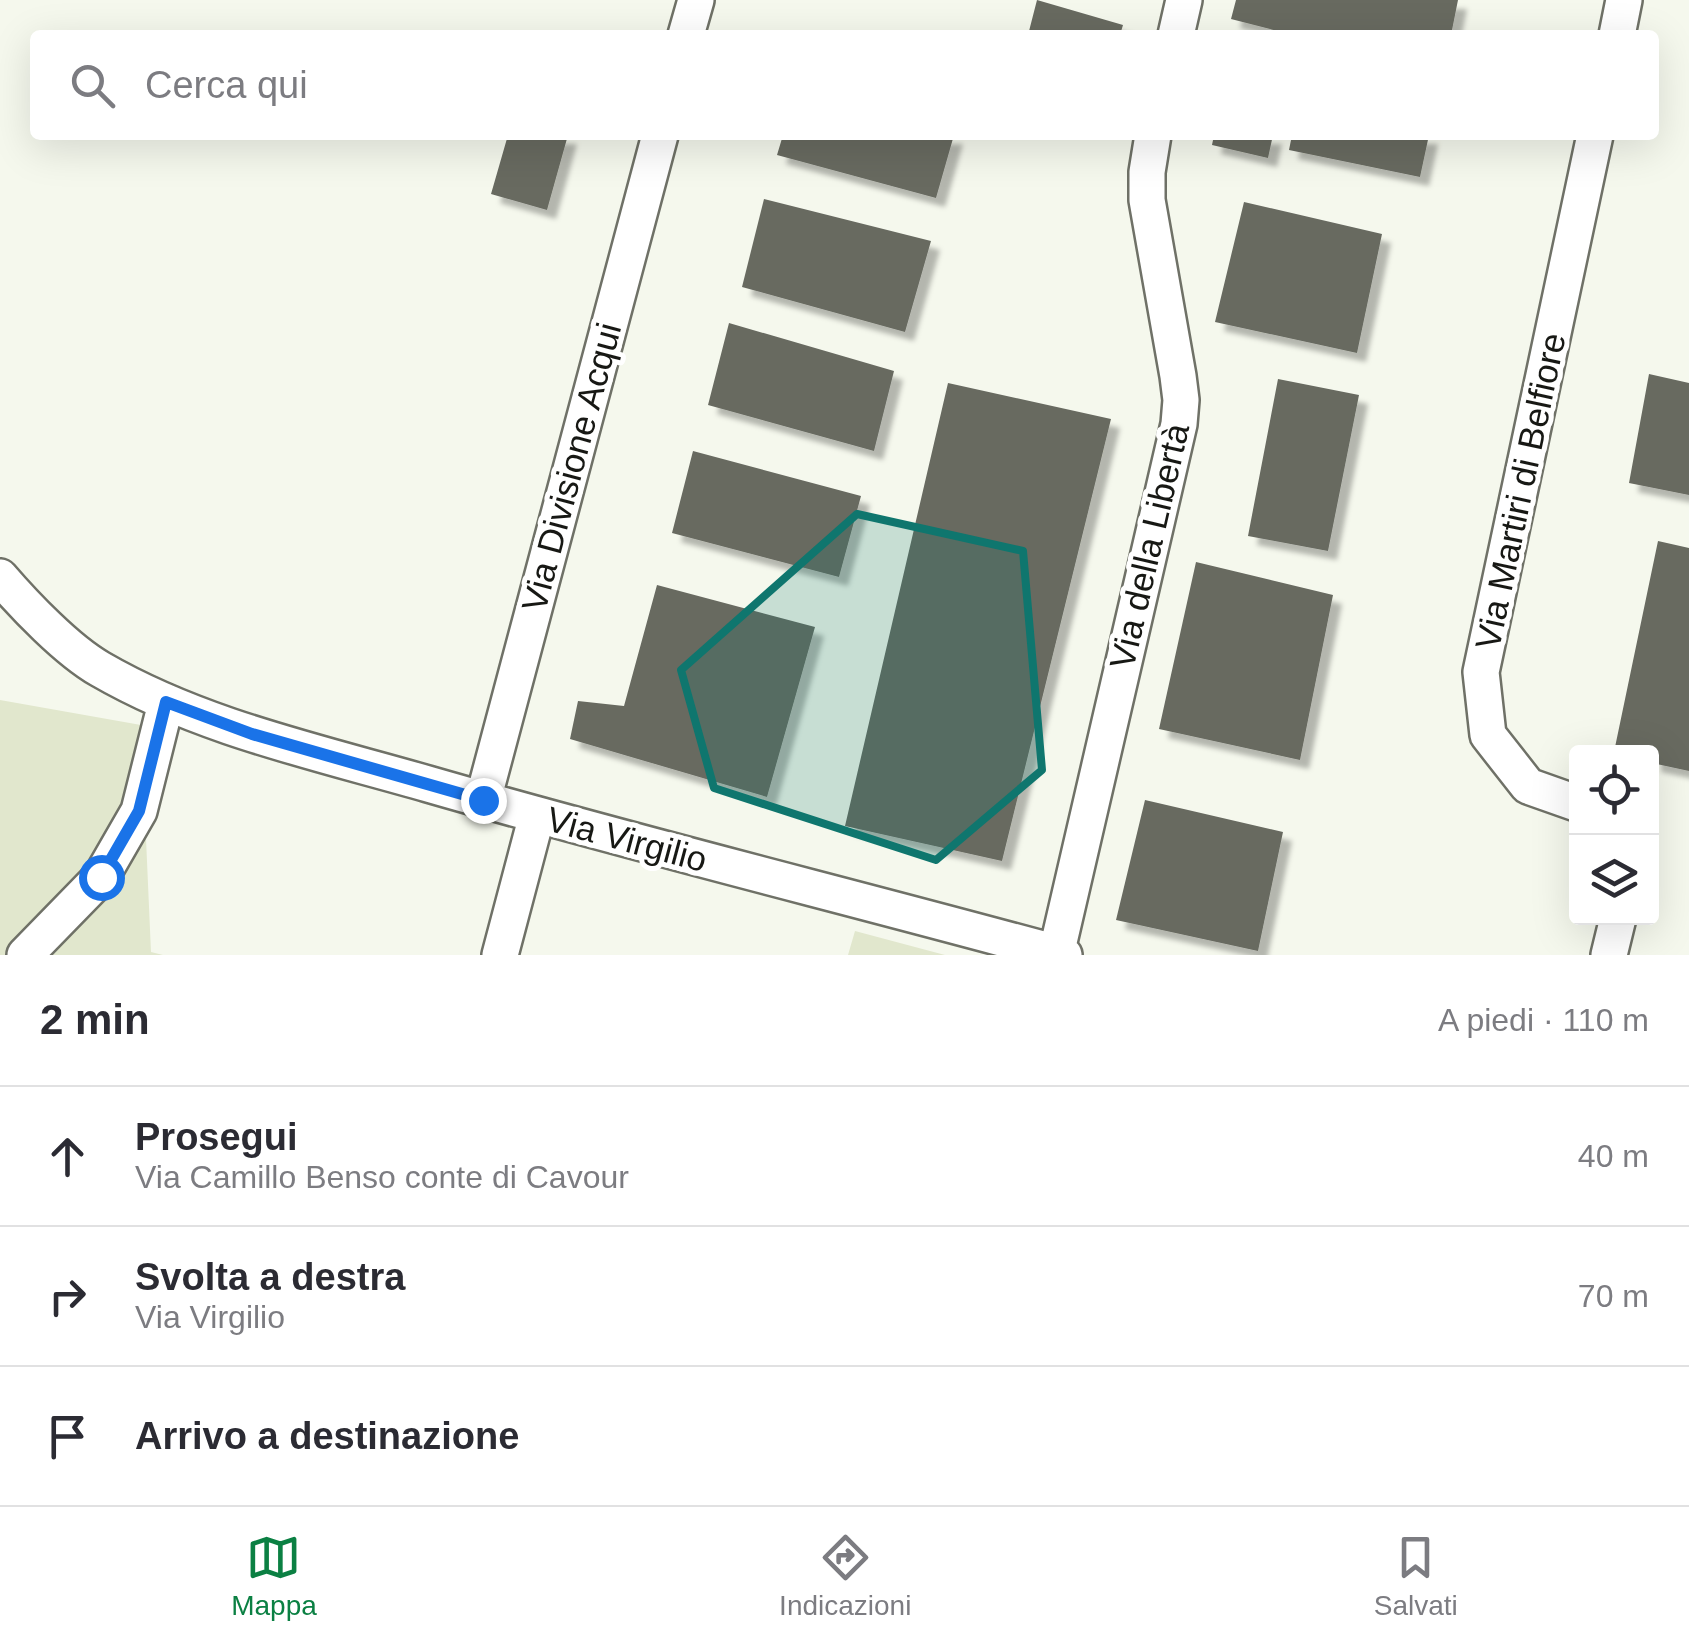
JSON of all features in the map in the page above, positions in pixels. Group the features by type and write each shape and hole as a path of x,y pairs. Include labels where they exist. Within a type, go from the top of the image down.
{"street":[{"path":"687,30 696,0"},
{"path":"1177,30 1184,0"},
{"path":"1617,30 1624,0"},
{"name":"Via Divisione Acqui","path":"483,800 659,140"},
{"name":"Via della Libertà","path":"1059,954 1180,412 1178,376 1146,200 1152,140"},
{"name":"Via Martiri di Belfiore","path":"1569,800 1528,786 1488,735 1481,672 1594,140"},
{"name":"Via Virgilio","path":"0,577 24,605 96,668 166,702 252,734 537,815 1059,954"},
{"path":"25,955 101,877 139,811 166,702"},
{"path":"500,955 537,815"},
{"path":"1610,955 1616,925"}],"highlighted area":[{"path":"857,514 1023,551 1042,770 936,860 714,788 681,670"}],"green space":[{"path":"0,700 141,725 151,952 163,955 0,955"},
{"path":"855,931 945,955 848,955"}],"building":[{"path":"1037,0 1123,25 1122,30 1029,30"},
{"path":"1236,0 1458,0 1452,30 1274,30 1231,19"},
{"path":"507,140 567,140 547,210 491,194"},
{"path":"782,140 953,140 936,198 777,155"},
{"path":"1213,140 1272,140 1268,158 1212,145"},
{"path":"1291,140 1428,140 1420,177 1289,150"},
{"path":"764,199 931,241 905,332 742,287"},
{"path":"1244,202 1382,234 1357,353 1215,322"},
{"path":"729,323 894,371 874,451 708,405"},
{"path":"1649,374 1689,383 1689,495 1629,483"},
{"path":"1278,379 1359,395 1328,551 1248,536"},
{"path":"948,383 1111,419 1002,861 845,826"},
{"path":"693,451 861,496 839,577 672,533"},
{"path":"1658,541 1689,548 1689,771 1659,765 1659,745 1615,745"},
{"path":"1196,562 1333,595 1300,760 1159,729"},
{"path":"657,585 815,627 767,797 570,739 578,701 624,706"},
{"path":"1145,800 1283,832 1258,951 1116,920"}],"route":[{"path":"101,877 139,811 166,702 252,734 483,800"}]}
